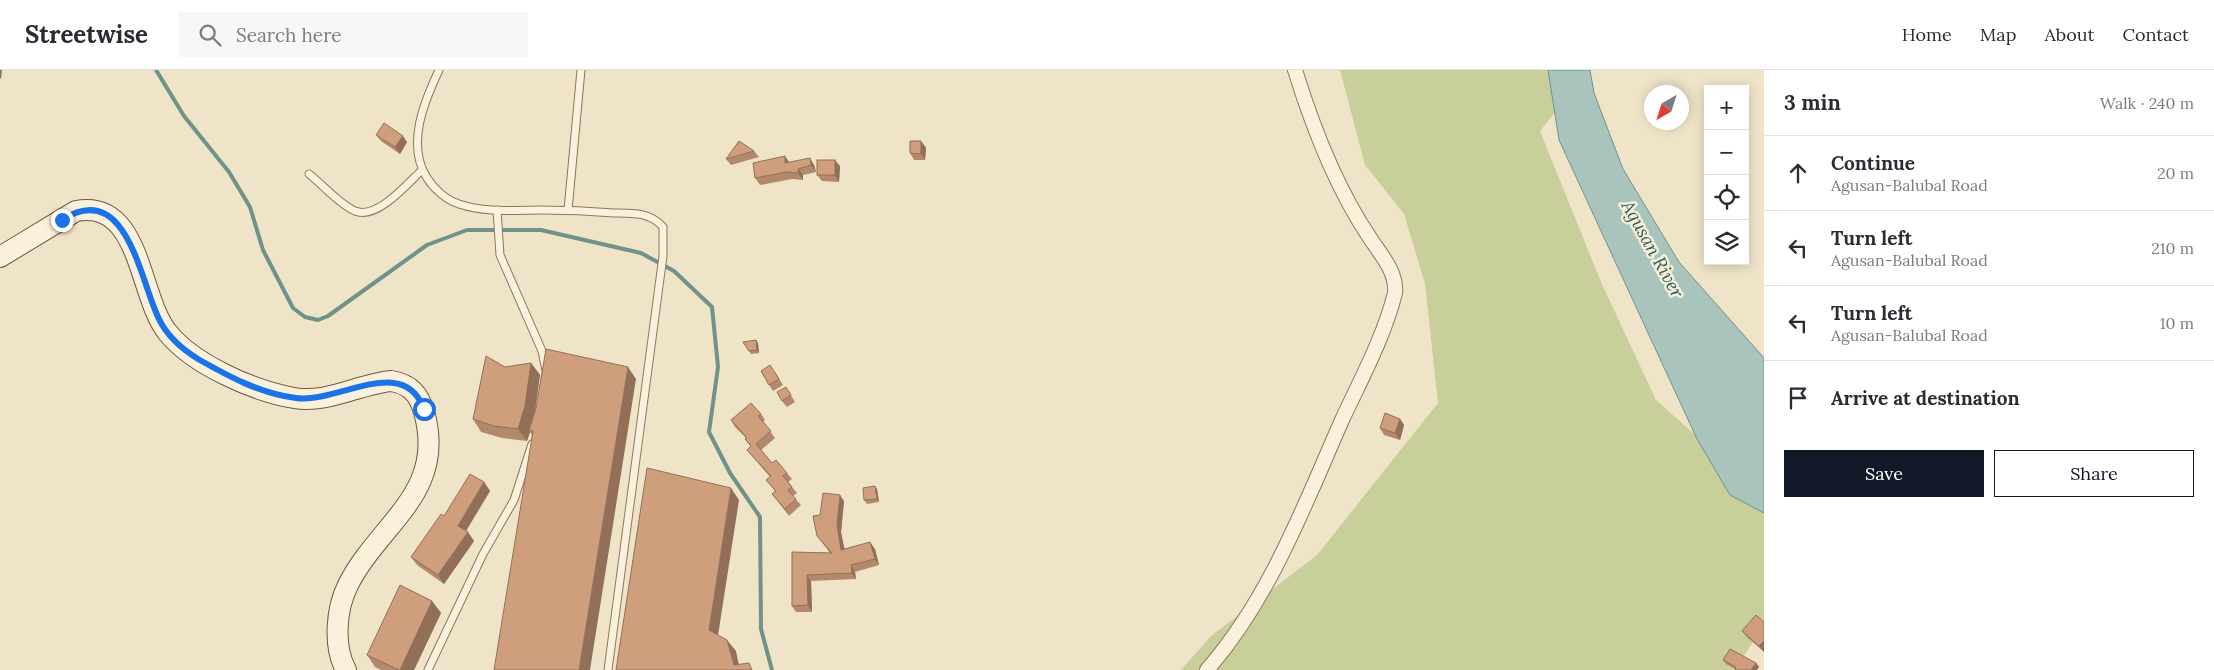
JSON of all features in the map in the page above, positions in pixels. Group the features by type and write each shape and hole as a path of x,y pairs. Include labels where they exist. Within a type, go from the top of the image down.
{"main road":[{"path":"0,257 76,211 88,209 101,213 123,229 131,243 158,318 167,333 197,358 265,392 297,398 330,396 391,381 406,385 419,396 428,427 428,462 414,495 357,569 343,597 338,640 346,670"}],"street":[{"path":"1207,670 1236,635 1262,591 1296,524 1374,350 1395,293 1396,286 1390,269 1346,200 1295,70"}],"lane":[{"path":"439,70 432,85 418,131 417,152 422,170 442,194 458,204 497,210 568,210 648,215 662,227 663,256 608,670"},
{"path":"568,210 582,70"},
{"path":"309,174 353,210 363,214 379,208 422,170"},
{"path":"497,210 500,255 542,351 546,369 545,378"},
{"path":"428,670 483,554 514,500 533,438"}],"green space":[{"path":"1340,70 1589,70 1540,131 1601,282 1656,400 1744,478 1764,501 1764,626 1734,670 1181,670 1211,636 1317,555 1438,403 1425,284 1404,214 1365,165"}],"water":[{"name":"Agusan River","path":"1548,70 1590,70 1594,93 1623,169 1679,262 1764,358 1764,513 1730,495 1697,439 1559,140"}],"building":[{"path":"384,123 403,136 395,147 376,135"},
{"path":"739,141 754,151 726,159"},
{"path":"910,141 921,141 921,154 910,153"},
{"path":"785,156 785,163 810,158 811,165 798,169 798,173 787,172 755,178 753,163"},
{"path":"817,160 835,160 835,175 817,175"},
{"path":"756,340 757,350 749,351 743,342"},
{"path":"546,349 628,367 579,670 494,670 533,431 529,430 536,408"},
{"path":"486,356 505,367 531,363 525,406 518,429 494,426 473,419"},
{"path":"770,365 779,379 769,385 761,371"},
{"path":"786,387 791,395 782,401 777,392"},
{"path":"751,403 761,414 758,416 771,431 756,444 772,463 776,460 787,473 783,476 792,487 788,490 796,499 785,509 772,494 776,491 766,480 771,476 747,450 751,446 745,439 747,438 731,420"},
{"path":"1385,413 1400,419 1395,433 1380,428"},
{"path":"647,468 731,488 709,630 727,640 734,665 749,663 752,670 616,670"},
{"path":"470,474 484,482 458,526 468,532 438,575 411,557 441,514 444,516"},
{"path":"875,486 877,499 864,500 863,488"},
{"path":"823,493 840,495 837,525 841,550 870,542 875,559 851,565 852,573 807,575 808,605 792,606 792,552 832,553 817,536 813,516 820,515"},
{"path":"400,585 432,601 399,670 367,655"},
{"path":"1756,615 1764,622 1764,641 1759,646 1742,631"},
{"path":"1730,649 1756,663 1751,670 1735,670 1736,667 1723,660"}],"waterway":[{"path":"156,70 184,116 229,172 250,207 263,250 293,308 305,317 318,320 328,316 427,245 467,230 541,230 641,253 674,271 712,307 718,367 709,432 730,473 760,517 761,629 772,670"}],"route":[{"path":"62,220 76,211 88,209 112,218 123,229 131,243 158,318 167,333 197,358 265,392 297,398 330,396 382,382 401,383 419,396 424,409"}]}
